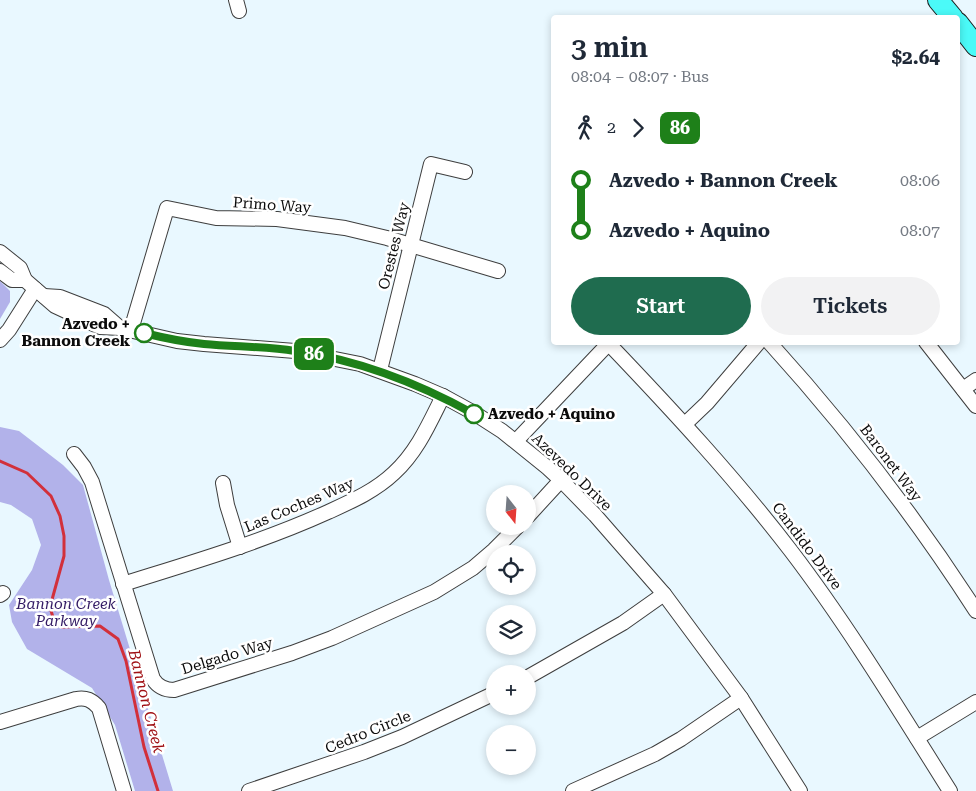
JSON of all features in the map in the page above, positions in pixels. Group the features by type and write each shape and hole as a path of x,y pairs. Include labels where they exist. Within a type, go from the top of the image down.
{"highway":[{"path":"938,0 950,15"},
{"path":"960,26 976,46"}],"street":[{"name":"Orestes Way","path":"380,370 431,164 465,172"},
{"name":"Primo Way","path":"126,329 167,208 216,218 277,219 345,228 498,271"},
{"name":"Azevedo Drive","path":"0,252 20,268 35,288 55,306 100,327 126,329 177,341 295,351 328,356 380,370 443,396 516,441 561,480 632,556 664,594 742,698 800,791"},
{"name":"Azevedo Drive","path":"0,271 12,280 35,288"},
{"path":"0,340 9,330 35,288"},
{"path":"516,441 608,345"},
{"name":"Candido Drive","path":"612,345 685,424 754,504 792,552 862,652 950,791"},
{"path":"685,424 718,390 756,345"},
{"name":"Baronet Way","path":"772,345 860,448 900,501 976,611"},
{"path":"928,345 976,406"},
{"path":"963,389 976,380"},
{"name":"Las Coches Way","path":"123,584 240,547 304,523 361,497 382,484 405,462 415,449 443,396"},
{"name":"Delgado Way","path":"74,454 92,482 153,679 163,688 174,690 292,653 332,638 434,592 473,568 509,535"},
{"path":"536,507 561,480"},
{"path":"223,483 227,505 240,547"},
{"path":"536,673 623,623 664,594"},
{"name":"Cedro Circle","path":"249,791 402,737 486,697"},
{"path":"573,791 655,754 742,698"},
{"path":"0,722 76,699 87,699 94,702 99,708 124,791"},
{"path":"917,738 976,702"}],"green space":[{"path":"0,281 10,291 10,302 0,319"},
{"name":"Bannon Creek Parkway","path":"0,427 19,431 63,465 83,485 109,580 173,791 135,791 115,725 92,688 27,649 12,622 9,605 32,570 41,545 32,519 11,505 0,502"}],"waterway":[{"name":"Bannon Creek","path":"0,461 27,473 51,496 60,516 64,536 64,556 50,607 54,621 62,627 100,626 118,639 126,661 144,747 158,791"}],"bus line":[{"name":"86","path":"144,333 177,341 262,347 328,356 380,370 443,396 474,414"}],"place":[{"name":"Azvedo + Bannon Creek","path":"144,333"},
{"name":"Azvedo + Aquino","path":"474,414"}]}
